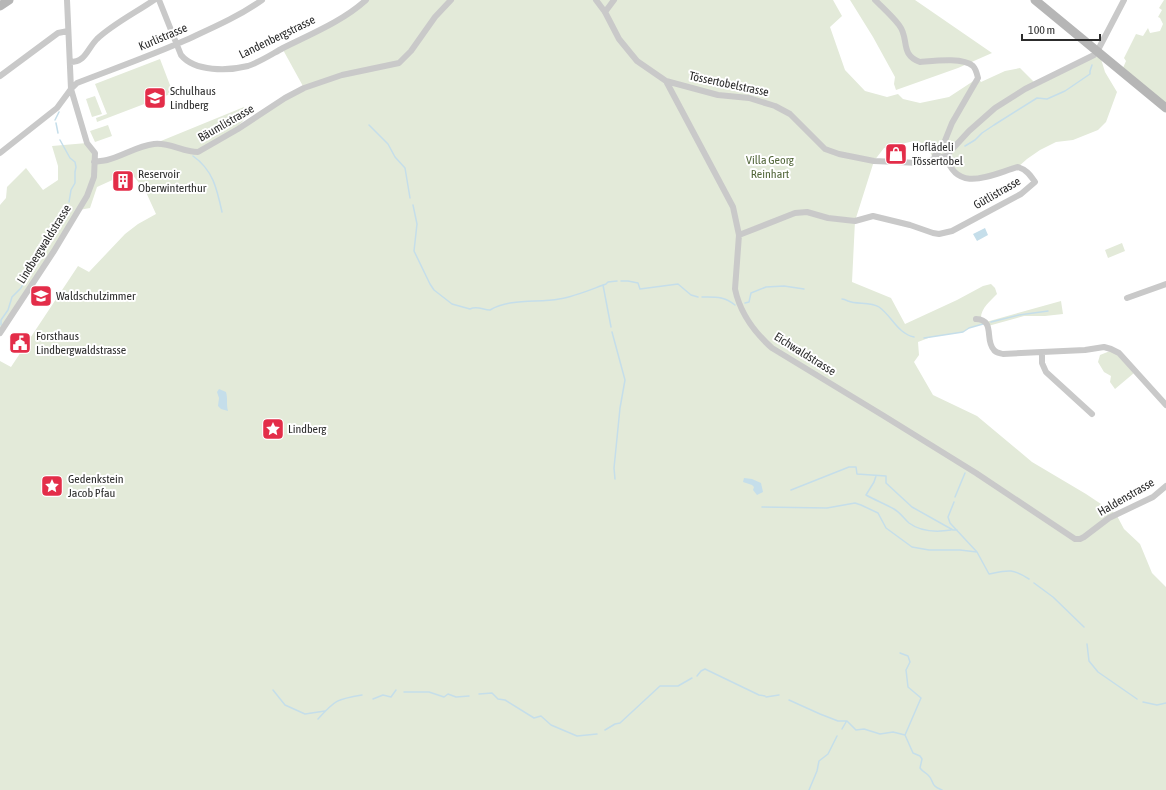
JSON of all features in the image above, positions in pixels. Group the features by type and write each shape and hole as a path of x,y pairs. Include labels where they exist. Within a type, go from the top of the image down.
{"street":[{"path":"0,6 9,0"},
{"path":"67,0 71,89 87,143 95,153 94,162"},
{"path":"70,62 78,62 96,40 104,33 154,0"},
{"name":"Landenbergstrasse","path":"159,0 181,55 184,59 196,65 224,70 250,65 344,17 366,0"},
{"name":"Kurlistrasse","path":"71,89 77,83 177,44 225,22 262,0"},
{"name":"Bäumlistrasse","path":"94,162 106,160 144,146 156,144 171,146 191,152 198,152 238,129 285,98 304,88 342,75 399,63 411,51 435,17 451,0"},
{"name":"Tössertobelstrasse","path":"596,0 605,12 619,39 637,61 666,81 718,95 750,98 775,106 790,114 825,149 839,154 874,161 920,163 946,156 969,131 995,108 1025,89 1094,54 1097,51"},
{"path":"605,12 614,0"},
{"path":"875,0 900,26 903,32 906,49 909,55 914,59 920,62 962,61 973,66 976,72 978,78 952,123 942,148 935,155 934,160"},
{"path":"1035,0 1166,108"},
{"path":"1097,51 1124,0"},
{"path":"0,76 58,33 68,31"},
{"name":"Eichwaldstrasse","path":"666,81 730,202 739,235 735,289 746,318 758,336 772,348 976,473 1076,540"},
{"path":"0,153 57,108 71,89"},
{"name":"Gütlistrasse","path":"739,235 795,213 807,212 828,218 855,221 873,216 939,234 952,231 1021,194 1036,182 1025,170 1018,167 973,180 962,178 953,171 946,156"},
{"name":"Lindbergwaldstrasse","path":"0,333 54,251 87,196 94,177 94,162"},
{"path":"1127,298 1166,284"},
{"path":"976,319 986,322 989,329 990,342 994,350 1003,354 1085,350 1104,347 1112,349 1119,353 1166,405"},
{"path":"1042,352 1042,363 1046,372 1092,414"},
{"name":"Haldenstrasse","path":"1076,540 1084,537 1109,518 1153,497 1166,486"}],"green space":[{"name":"Lindberg","path":"366,0 833,0 842,16 830,27 845,70 865,91 887,97 898,94 903,99 920,103 949,97 978,78 981,82 1005,71 1020,68 1036,84 1094,55 1101,59 1105,72 1117,92 1106,122 1098,130 1073,140 1056,142 1040,150 1018,167 973,180 962,178 946,156 934,160 926,144 914,141 884,148 874,161 855,221 852,282 891,298 905,324 983,286 991,284 995,288 997,294 987,304 982,312 981,320 983,324 969,328 963,332 931,337 918,342 919,355 914,362 933,395 977,416 1032,462 1086,494 1116,514 1124,529 1140,544 1152,573 1166,587 1166,790 0,790 0,361 11,367 78,266 89,272 125,234 138,224 156,214 145,190 130,172 97,187 90,208 79,210 0,333 0,205 6,198 7,187 26,168 43,190 58,180 58,166 52,146 87,143 95,153 94,162 156,143 244,107 246,116 238,126 304,88 282,48 344,17"},
{"path":"850,0 915,0 992,53 958,68 896,90 894,84 895,77"},
{"path":"1164,0 1166,0 1166,108 1123,68 1126,61 1124,58 1136,34 1143,36 1148,28 1150,33 1160,31 1163,24 1158,17 1162,10 1159,8"},
{"path":"160,59 173,93 97,122 96,118 107,114 95,84"},
{"path":"95,96 102,114 92,117 86,99"},
{"path":"108,125 112,136 95,142 90,131"},
{"path":"1122,243 1125,251 1108,258 1105,250"},
{"path":"1061,301 1063,314 1024,316 988,326 986,322"},
{"path":"1110,351 1117,354 1134,373 1115,389 1110,382 1111,376 1104,372 1098,362 1100,355"}],"water":[{"path":"985,228 988,235 977,241 973,234"},
{"path":"219,389 226,392 228,411 221,409 218,406 219,398 217,392"},
{"path":"744,478 752,479 761,483 763,492 757,495 753,490 754,487 752,485 743,482"}],"waterway":[{"path":"965,146 975,140 982,133 1037,98 1047,99 1065,91 1090,74 1092,65"},
{"path":"55,120 59,112"},
{"path":"56,123 58,133"},
{"path":"369,125 388,144 395,157 405,168 410,198"},
{"path":"60,140 70,158 75,162 76,167 75,183 71,190 69,202"},
{"path":"193,156 200,161 210,174 216,188 222,212"},
{"path":"413,205 417,224 414,251 434,290 452,304 470,309 478,308 490,310 498,306 515,302 565,298 577,295 608,282 617,281"},
{"path":"1,325 1,320 8,310 12,297 21,288 32,267"},
{"path":"621,281 638,283 640,289 678,284 691,295 698,297"},
{"path":"603,285 611,327"},
{"path":"745,303 749,302 751,293 766,287 784,286 804,289"},
{"path":"702,297 716,297 731,302 735,305"},
{"path":"842,299 852,302 872,304 879,307 903,332 914,337"},
{"path":"991,322 1019,315 1048,311"},
{"path":"924,338 963,332 969,328 983,324"},
{"path":"612,332 625,380 620,408 614,468 615,479"},
{"path":"791,490 849,467 856,467 857,474 886,476 886,483 912,507 953,530 957,530"},
{"path":"955,497 965,473"},
{"path":"876,476 866,495 899,512 909,523 914,526 924,530 951,530"},
{"path":"954,502 948,517 950,523 977,552 989,574 1010,571 1018,573 1029,579"},
{"path":"762,507 827,508 855,503 878,513 886,528 912,547 929,550 960,550 977,552"},
{"path":"1034,583 1053,597 1084,627"},
{"path":"1087,644 1089,661 1098,672 1137,699"},
{"path":"900,653 908,656 910,662 906,670 908,687 921,698 905,735"},
{"path":"697,676 705,669 759,695 765,696"},
{"path":"605,730 615,724 620,723 660,686 678,686 692,678"},
{"path":"273,690 285,705 305,714 325,711"},
{"path":"373,699 383,695 391,697 396,690"},
{"path":"404,692 429,692 444,697 448,694 456,697 469,696"},
{"path":"479,694 492,693 498,699 505,700 534,718 541,716 551,725 577,736 597,734"},
{"path":"318,719 337,701 362,695"},
{"path":"766,697 779,695"},
{"path":"789,700 838,721 847,721 856,730 864,729 880,734 893,732 905,735 913,753 920,756 922,759 920,768 930,777 934,785 942,790"},
{"path":"1143,702 1157,705 1166,703"},
{"path":"842,729 846,722"},
{"path":"809,790 817,771 819,761 828,754 837,736"}],"place":[{"name":"Schulhaus Lindberg","path":"155,98"},
{"name":"Hoflädeli Tössertobel","path":"896,154"},
{"name":"Reservoir Oberwinterthur","path":"123,181"},
{"name":"Waldschulzimmer","path":"41,296"},
{"name":"Forsthaus Lindbergwaldstrasse","path":"20,343"},
{"name":"Lindberg","path":"273,429"},
{"name":"Gedenkstein Jacob Pfau","path":"52,486"}],"park label":[{"name":"Villa Georg Reinhart","path":"770,167"}]}
